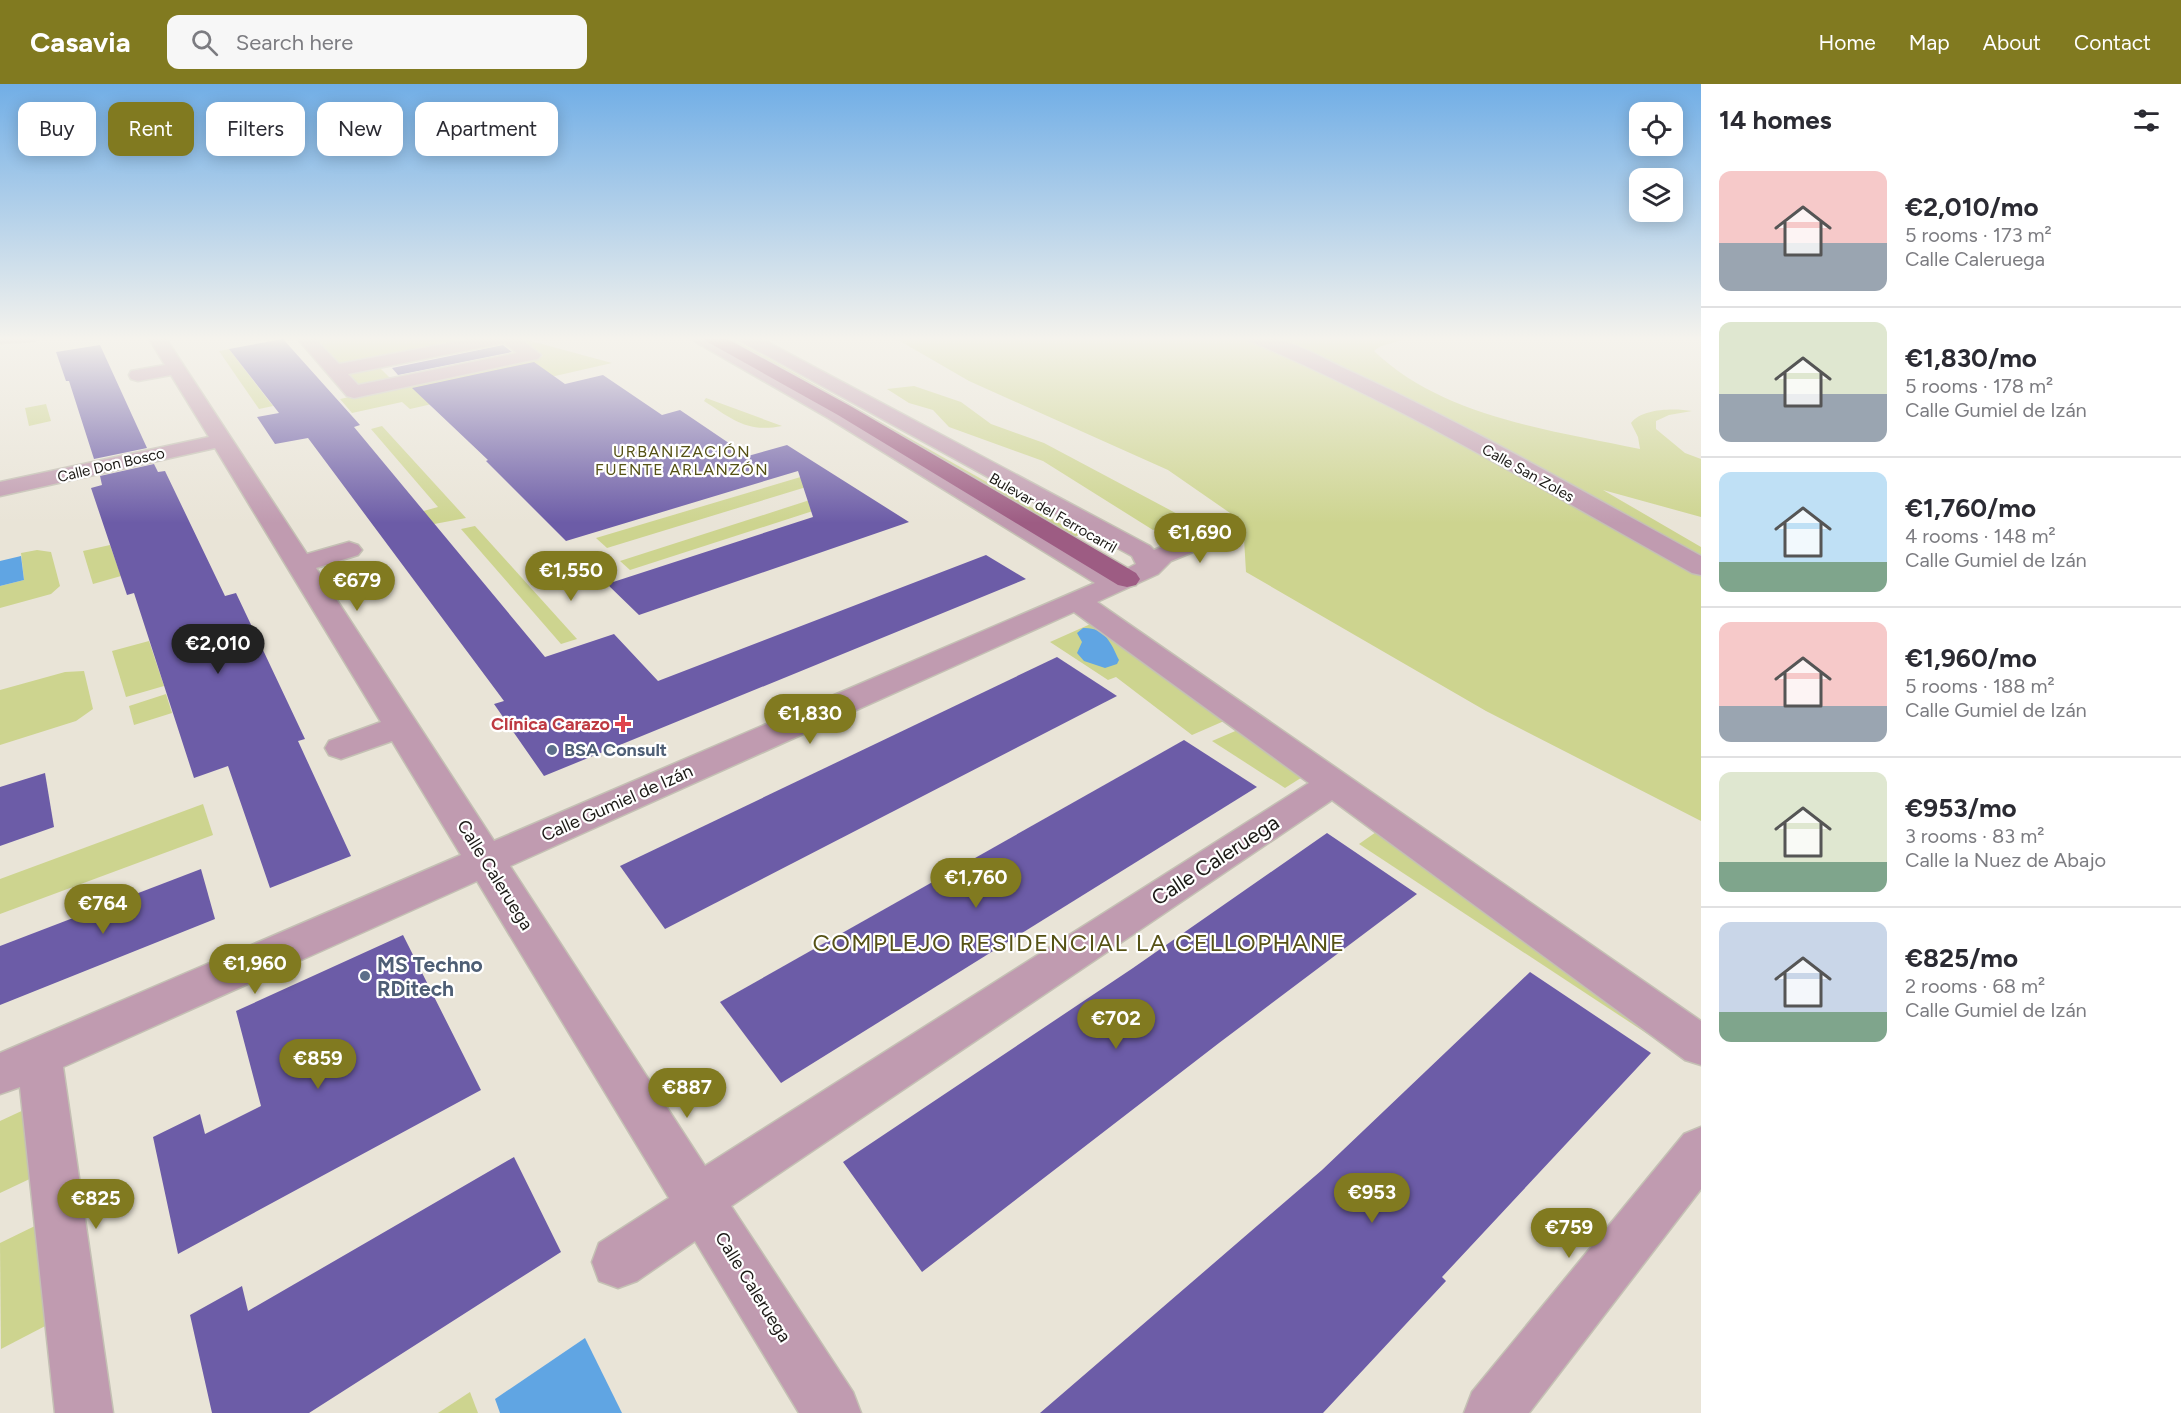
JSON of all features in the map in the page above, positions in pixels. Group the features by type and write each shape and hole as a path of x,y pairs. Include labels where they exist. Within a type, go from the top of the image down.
{"main road":[{"name":"Bulevar del Ferrocarril","path":"823,399 1130,577"},
{"name":"Bulevar del Ferrocarril","path":"850,399 1130,577"}],"street":[{"name":"Calle Caleruega","path":"196,399 700,1202 828,1411"},
{"name":"Bulevar del Ferrocarril","path":"809,399 1130,577 1149,562 1141,551 862,399"},
{"name":"Calle San Zoles","path":"1391,399 1701,567"},
{"name":"Calle Don Bosco","path":"0,489 49,485 222,440"},
{"name":"Calle Gumiel de Izán","path":"20,1065 1130,577 1162,556 1230,528"},
{"path":"300,564 350,550"},
{"path":"1075,601 1112,624 1701,1046"},
{"path":"341,748 402,726"},
{"name":"Calle Caleruega","path":"618,1262 766,1155 1333,783"},
{"path":"20,1065 84,1413"},
{"path":"1493,1413 1701,1150"}],"green space":[{"path":"252,399 268,399 273,406 259,409"},
{"path":"340,399 454,399 410,409 402,402 352,413"},
{"path":"709,399 782,426 759,428 749,426 704,401"},
{"path":"831,399 840,399 1080,535 1073,537"},
{"path":"903,399 952,399 961,402 991,424 1044,443 1185,518 1153,530 1043,461 949,427 933,410"},
{"path":"1009,399 1450,399 1499,418 1640,449 1638,437 1631,423 1636,418 1659,410 1692,411 1669,415 1656,421 1656,429 1685,453 1701,459 1701,517 1603,490 1701,547 1701,821 1486,711 1246,572 1243,522 1168,470"},
{"path":"46,404 51,421 29,426 25,408"},
{"path":"382,426 466,518 408,529 373,525 438,507 371,429"},
{"path":"814,473 826,481 607,548 596,538"},
{"path":"841,490 853,498 630,570 620,561"},
{"path":"475,526 577,639 561,644 461,529"},
{"path":"110,545 121,576 93,584 83,551"},
{"path":"37,550 51,552 60,586 51,594 0,608 0,586 24,580 21,553"},
{"path":"1095,622 1231,718 1192,735 1116,677 1108,680 1050,642"},
{"path":"149,641 164,686 126,697 112,651"},
{"path":"84,671 93,709 76,721 0,745 0,690 65,672"},
{"path":"166,694 172,713 134,725 129,706"},
{"path":"1240,729 1304,776 1285,788 1212,741"},
{"path":"203,804 213,835 0,914 0,879"},
{"path":"1379,830 1678,1054 1359,844"},
{"path":"28,1108 36,1176 0,1193 0,1121"},
{"path":"41,1223 51,1323 1,1349 0,1243"},
{"path":"470,1392 478,1413 438,1413"}],"water":[{"path":"21,556 24,580 0,586 0,561"},
{"path":"1083,628 1097,630 1106,637 1119,660 1117,664 1105,668 1084,661 1077,653 1082,642 1077,633"},
{"path":"585,1338 622,1413 500,1413 495,1399"}],"building":[{"path":"75,399 125,399 147,448 94,459"},
{"path":"268,399 337,399 360,425 354,427 545,657 614,634 658,681 986,555 1026,579 544,776 494,704 504,701 308,438 275,444 257,417 279,413"},
{"path":"424,399 638,399 662,415 680,410 748,456 787,445 909,522 639,615 607,584 813,517 798,471 566,541 486,461 488,460"},
{"path":"154,464 158,472 165,471 225,596 236,593 305,739 298,741 351,856 270,888 228,766 194,778 134,593 127,595 91,488 102,485 100,476"},
{"path":"1057,657 1117,696 665,929 620,866"},
{"path":"1184,740 1257,787 781,1083 720,1002"},
{"path":"45,773 54,827 0,846 0,787"},
{"path":"1327,833 1417,894 922,1272 843,1162 1133,968"},
{"path":"201,869 215,919 0,1005 0,946"},
{"path":"403,935 481,1090 178,1254 153,1137 200,1114 205,1134 261,1106 236,1011"},
{"path":"1530,972 1651,1053 1442,1277 1446,1281 1323,1413 1040,1413 1322,1170"},
{"path":"514,1157 561,1252 309,1413 212,1413 190,1315 242,1286 248,1311"}],"place":[{"name":"Clínica Carazo","path":"623,724"},
{"name":"BSA Consult","path":"552,750"},
{"name":"MS Techno RDitech","path":"365,976"}],"district":[{"name":"URBANIZACIÓN FUENTE ARLANZÓN","path":"682,460"},
{"name":"COMPLEJO RESIDENCIAL LA CELLOPHANE","path":"1079,942"}]}
